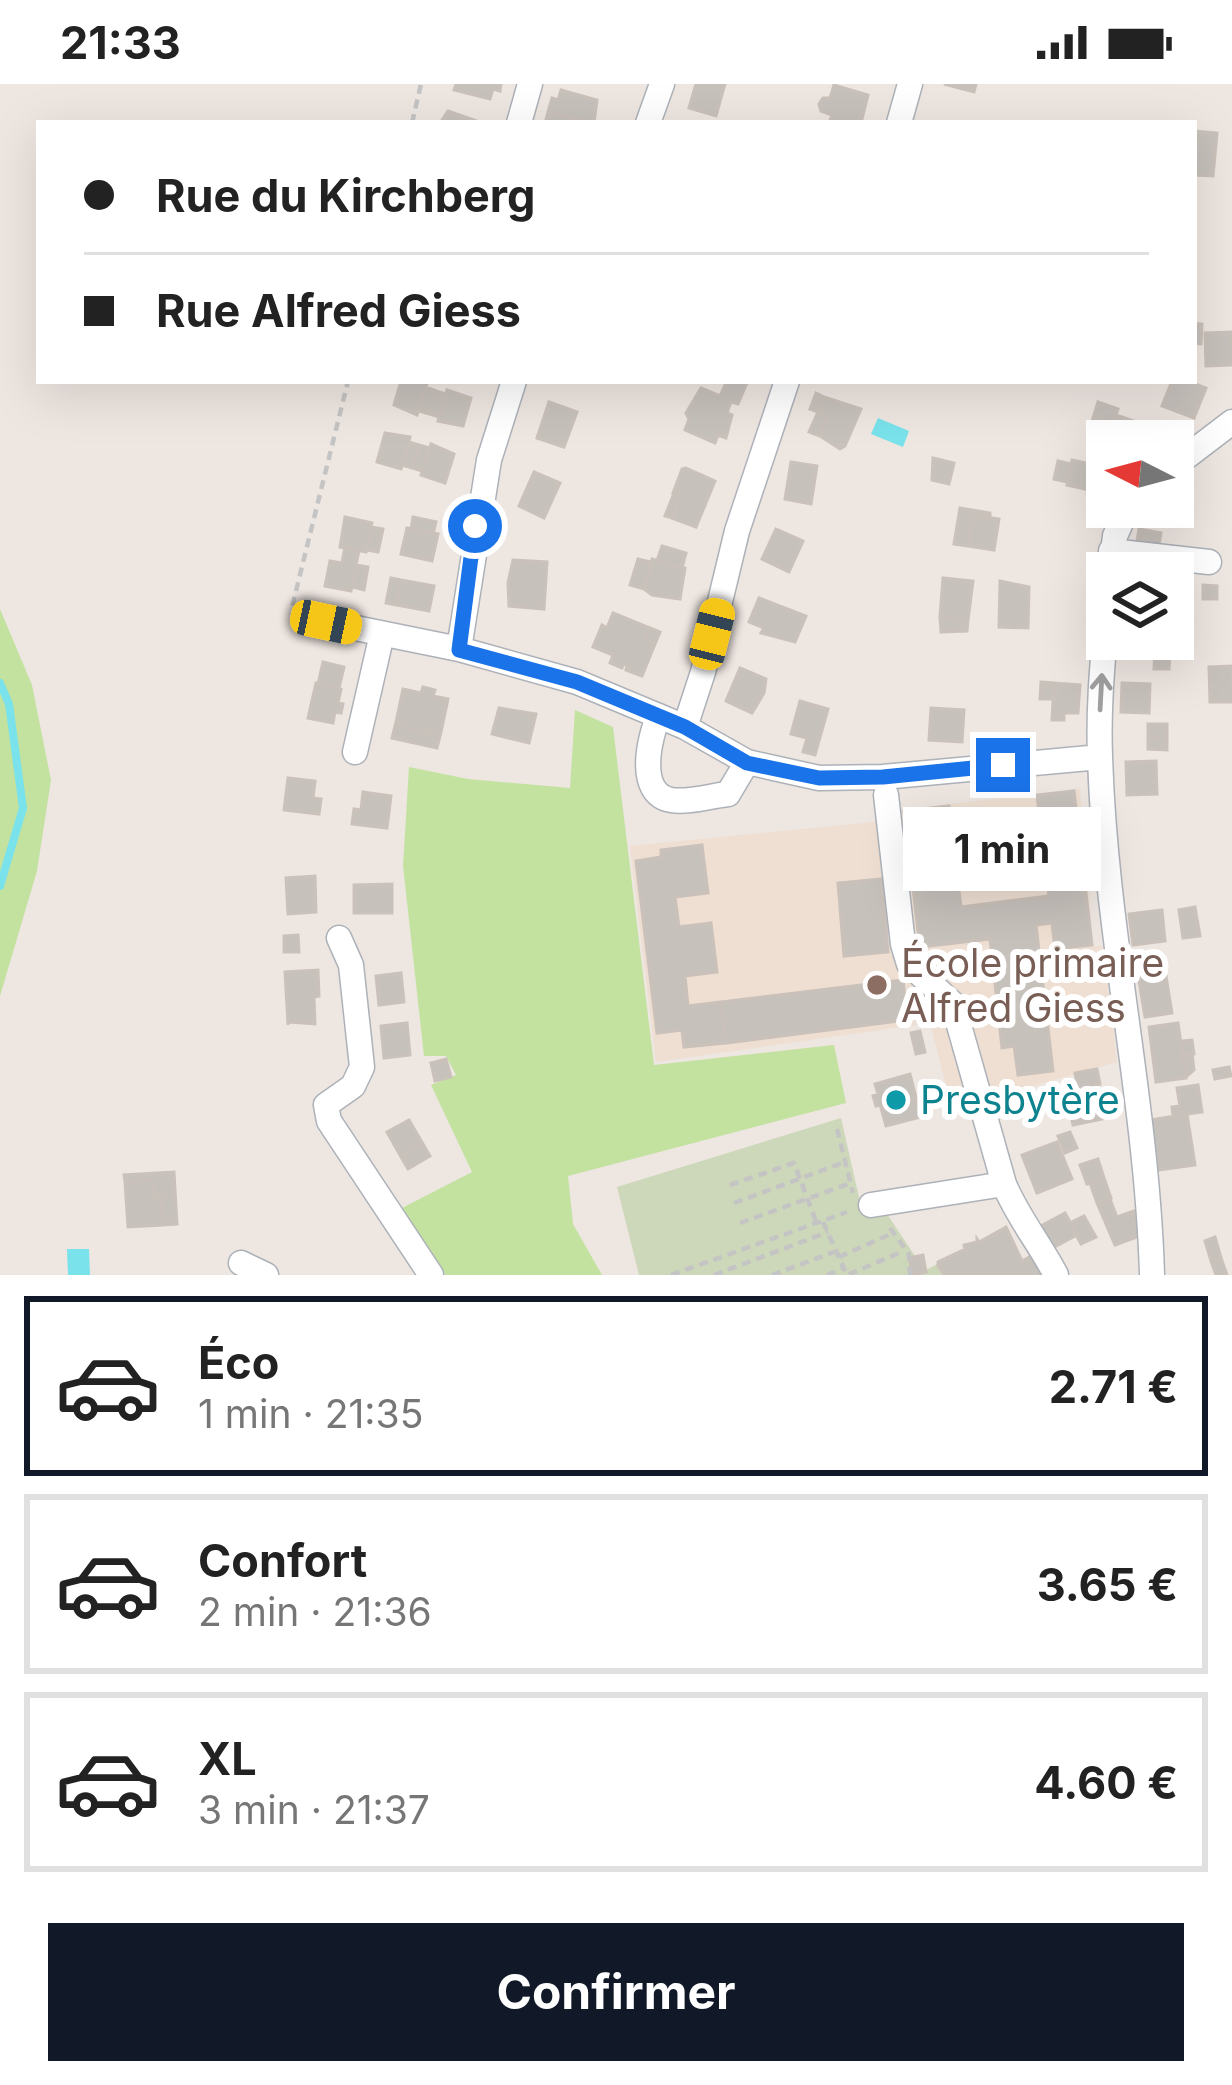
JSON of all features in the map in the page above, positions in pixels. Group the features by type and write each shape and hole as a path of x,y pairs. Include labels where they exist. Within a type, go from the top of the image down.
{"street":[{"path":"520,120 530,84"},
{"path":"649,120 662,84"},
{"path":"900,120 910,84"},
{"path":"459,650 480,504 513,384"},
{"path":"685,727 704,672 737,531 786,384"},
{"path":"1194,450 1232,422"},
{"path":"1194,562 1209,562"},
{"path":"326,622 459,650 577,682 685,727 747,763 819,778 1100,757"},
{"path":"355,752 382,634"},
{"path":"1105,660 1100,757 1125,1023 1149,1201 1152,1275"},
{"path":"659,716 648,741 648,766 662,798 676,802 728,794 747,763"},
{"path":"886,795 909,964 953,1004 1004,1202 1033,1232 1056,1275"},
{"path":"339,938 352,965 362,1067 353,1086 326,1105 329,1121 431,1275"},
{"path":"872,1205 1004,1202"},
{"path":"241,1263 266,1275"}],"path":[{"path":"413,120 421,84"},
{"path":"326,622 298,615 292,607 347,384"},
{"path":"734,1202 845,1162"},
{"path":"730,1185 794,1163 847,1275 906,1250"},
{"path":"740,1223 851,1183"},
{"path":"671,1275 872,1205"},
{"path":"714,1275 828,1232"},
{"path":"772,1275 893,1232"},
{"path":"826,1275 844,1268"}],"shaded area":[{"name":"École primaire Alfred Giess","path":"1080,789 1093,946 1103,946 1117,1062 952,1109 930,1023 656,1062 630,846 884,821 898,810"}],"green space":[{"path":"0,609 32,685 51,780 37,871 0,996"},
{"path":"575,710 613,727 654,1065 834,1045 846,1103 568,1176 573,1224 602,1275 440,1275 400,1209 472,1172 431,1085 456,1075 446,1056 424,1056 403,866 409,767 468,779 570,788"},
{"path":"841,1118 863,1215 883,1208 915,1256 923,1255 926,1270 937,1264 945,1275 639,1275 617,1187"}],"water":[{"path":"878,418 909,431 903,447 871,434"},
{"path":"67,1249 89,1249 90,1275 68,1275"}],"building":[{"path":"456,84 501,84 490,99 454,90"},
{"path":"696,84 725,84 716,116 689,108"},
{"path":"944,84 976,84 974,92"},
{"path":"834,85 868,95 862,120 830,120 832,115 821,111 819,104 830,98"},
{"path":"561,90 597,100 594,120 548,112 552,98 558,100"},
{"path":"448,111 474,120 442,120"},
{"path":"548,112 578,120 546,120"},
{"path":"1197,131 1217,133 1213,176 1197,175"},
{"path":"1197,323 1202,324 1201,344 1197,343"},
{"path":"1232,332 1232,365 1206,366 1205,333"},
{"path":"400,384 427,384 417,415 394,405"},
{"path":"726,384 746,385 738,404 731,402 726,438 718,435 715,443 685,430 686,413 701,388 720,396"},
{"path":"1171,384 1206,388 1194,418 1162,406"},
{"path":"426,387 436,391 429,414 419,411"},
{"path":"447,390 471,398 463,426 438,421"},
{"path":"436,391 446,394 439,417 429,414"},
{"path":"816,393 824,397 818,412 810,409"},
{"path":"824,397 861,409 840,449 820,436 828,416 818,412"},
{"path":"549,402 577,412 564,447 537,438"},
{"path":"1098,402 1118,409 1114,420 1092,420"},
{"path":"818,412 828,416 820,436 809,432"},
{"path":"385,433 410,437 401,469 377,462"},
{"path":"409,442 419,445 412,468 402,465"},
{"path":"431,444 454,454 445,483 421,475"},
{"path":"419,445 430,448 422,471 412,468"},
{"path":"933,458 954,463 949,484 932,480"},
{"path":"1072,460 1086,463 1086,489 1067,485"},
{"path":"1058,461 1071,464 1067,482 1054,479"},
{"path":"791,462 817,466 811,504 785,499"},
{"path":"686,468 715,481 696,527 672,518 680,495 673,493"},
{"path":"534,472 560,483 544,518 519,506"},
{"path":"674,493 680,495 672,518 665,516"},
{"path":"960,508 990,513 990,517 972,515 968,546 954,544"},
{"path":"972,515 999,519 994,550 968,546"},
{"path":"345,517 372,523 366,552 340,547"},
{"path":"413,517 436,522 433,534 411,529"},
{"path":"371,527 383,529 378,552 367,550"},
{"path":"407,528 438,534 432,561 401,554"},
{"path":"776,529 803,541 789,572 762,559"},
{"path":"1139,529 1161,533 1159,545 1137,541"},
{"path":"662,546 686,553 682,568 657,561"},
{"path":"345,547 359,550 351,591 325,586 330,561 342,563"},
{"path":"638,559 651,562 644,589 630,585"},
{"path":"652,559 685,568 680,599 652,595 644,589"},
{"path":"513,560 547,562 544,609 509,606"},
{"path":"356,565 368,567 364,590 352,587"},
{"path":"391,578 401,580 397,605 386,603"},
{"path":"943,578 973,581 968,620 940,617"},
{"path":"401,580 434,586 429,611 397,605"},
{"path":"1000,581 1029,587 1028,628 999,627"},
{"path":"1203,585 1217,586 1217,599 1203,599"},
{"path":"759,598 806,616 795,642 761,633 764,628 749,622"},
{"path":"613,613 650,628 645,640 655,644 642,676 623,664 622,668 610,663 613,655 593,647"},
{"path":"940,617 968,620 967,631 941,632"},
{"path":"650,628 660,632 655,644 645,640"},
{"path":"1154,660 1170,660 1169,669 1154,669"},
{"path":"323,662 344,667 339,688 318,684"},
{"path":"1232,666 1232,702 1210,702 1209,667"},
{"path":"740,668 766,679 752,713 726,701"},
{"path":"1041,682 1054,683 1053,699 1040,699"},
{"path":"316,683 341,689 341,713 335,712 333,723 308,718"},
{"path":"1054,683 1080,685 1078,713 1064,713 1064,720 1052,720"},
{"path":"1122,683 1150,684 1149,713 1121,712"},
{"path":"423,687 435,690 433,696 448,699 441,732 427,729 426,734 396,722 403,689 421,693"},
{"path":"800,701 828,709 815,755 803,752 807,738 791,734"},
{"path":"499,708 536,714 529,743 492,734"},
{"path":"931,708 964,710 962,742 929,740"},
{"path":"396,722 426,734 427,729 441,732 437,748 392,738"},
{"path":"1148,724 1167,724 1167,736 1148,737"},
{"path":"1167,736 1167,750 1148,749 1148,737"},
{"path":"1156,761 1157,794 1127,795 1126,762"},
{"path":"288,778 315,781 313,798 321,799 319,814 284,810"},
{"path":"1074,791 1092,945 1055,949 1052,923 1036,925 1053,1071 1018,1075 1014,1046 1002,1048 990,939 920,947 904,811 949,806 961,907 1049,896 1037,795"},
{"path":"363,792 391,796 387,828 352,824 354,809 361,810"},
{"path":"702,845 708,893 675,897 679,927 711,923 717,972 685,976 688,1006 721,1002 726,1043 684,1047 682,1030 657,1033 636,861 661,857 661,850"},
{"path":"315,876 316,912 288,914 286,878"},
{"path":"882,879 888,952 844,956 838,883"},
{"path":"392,884 392,913 354,913 354,885"},
{"path":"1195,907 1200,936 1183,938 1179,910"},
{"path":"1162,910 1165,941 1133,945 1129,914"},
{"path":"298,935 299,952 284,952 284,936"},
{"path":"318,970 315,1024 288,1025 285,972"},
{"path":"1165,970 1172,1013 1145,1017 1138,975"},
{"path":"401,973 404,1002 379,1005 376,976"},
{"path":"903,980 907,1020 726,1043 721,1002"},
{"path":"407,1023 410,1055 384,1058 381,1026"},
{"path":"1178,1023 1186,1078 1156,1082 1149,1027"},
{"path":"920,1031 925,1052 916,1054 911,1033"},
{"path":"1192,1040 1194,1054 1183,1055 1181,1041"},
{"path":"1192,1054 1194,1070 1186,1077 1183,1055"},
{"path":"446,1059 451,1077 435,1081 431,1063"},
{"path":"1229,1067 1231,1076 1215,1079 1213,1070"},
{"path":"1097,1069 1100,1084 1078,1089 1075,1073"},
{"name":"Presbytère","path":"910,1074 921,1117 886,1126 873,1096 878,1094 875,1084"},
{"path":"1095,1085 1102,1119 1073,1125 1066,1091"},
{"path":"1198,1085 1202,1112 1173,1116 1172,1107 1180,1106 1177,1088"},
{"path":"1187,1114 1195,1165 1158,1170 1151,1120"},
{"path":"409,1120 423,1144 401,1157 387,1132"},
{"path":"1070,1132 1077,1148 1065,1153 1058,1136"},
{"path":"1057,1142 1072,1179 1037,1193 1022,1155"},
{"path":"423,1144 430,1156 408,1169 401,1157"},
{"path":"1098,1159 1104,1178 1087,1184 1080,1165"},
{"path":"174,1172 177,1224 163,1225 162,1197 154,1198 153,1180 125,1182 124,1175"},
{"path":"1104,1178 1111,1198 1097,1203 1090,1183"},
{"path":"153,1180 154,1198 162,1197 163,1225 128,1227 125,1182"},
{"path":"1110,1199 1117,1217 1134,1211 1142,1235 1115,1245 1097,1203"},
{"path":"1065,1213 1077,1235 1049,1250 1037,1228"},
{"path":"1084,1216 1096,1237 1081,1244 1070,1223"},
{"path":"1006,1227 1022,1261 1033,1255 1047,1275 945,1275 938,1266 965,1249 964,1245"},
{"path":"1215,1237 1221,1258 1211,1261 1205,1241"},
{"path":"923,1255 926,1272 913,1275 909,1258"},
{"path":"1221,1258 1227,1275 1216,1275 1211,1261"}],"waterway":[{"path":"0,683 9,704 23,808 0,886"}],"place":[{"name":"École primaire Alfred Giess","path":"877,985"},
{"name":"Presbytère","path":"896,1100"}],"route":[{"path":"475,526 459,650 577,682 685,727 747,763 819,778 1003,765"}]}
